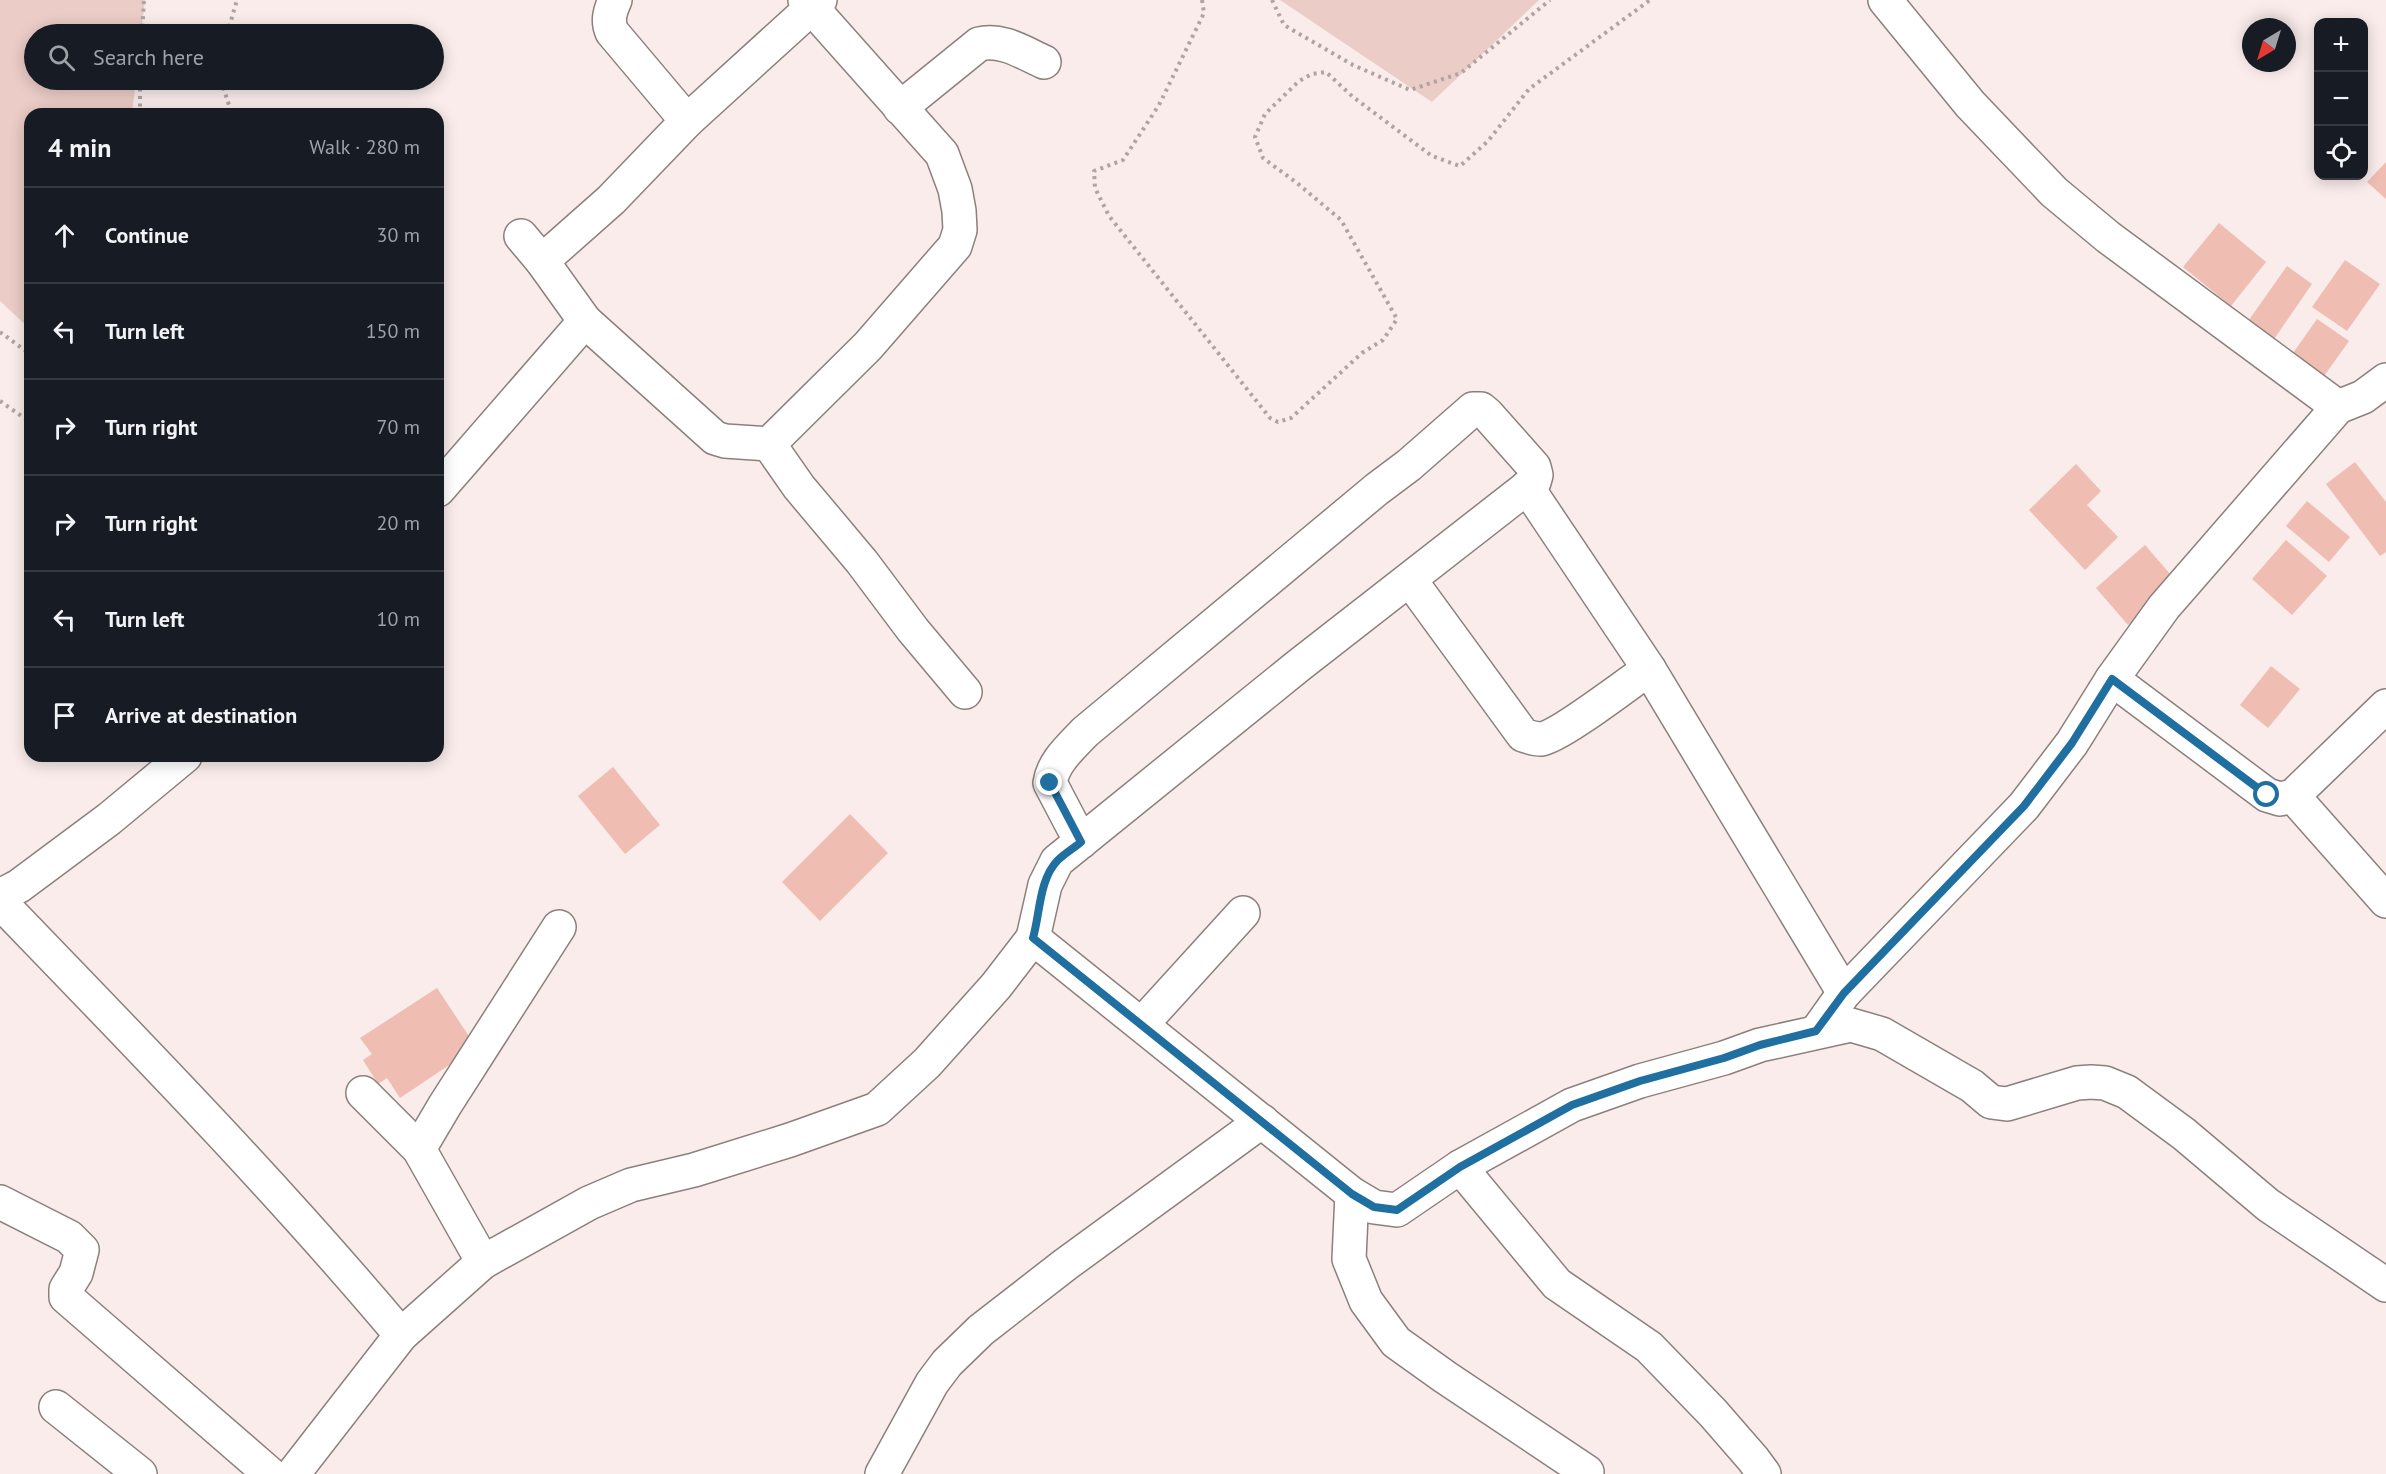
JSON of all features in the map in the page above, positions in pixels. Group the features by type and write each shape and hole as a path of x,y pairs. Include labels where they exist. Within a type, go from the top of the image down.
{"street":[{"path":"615,0 609,19 612,32 687,121"},
{"path":"1885,0 1970,104 2054,192 2108,237 2338,407"},
{"path":"521,236 585,321 715,438 724,441 769,444 868,346 955,246 960,231 959,211 955,189 942,154 900,108 812,2 687,121 611,200 542,261"},
{"path":"900,108 979,44 990,41 1044,62"},
{"path":"444,483 585,321"},
{"path":"1816,1031 1844,993 2024,806 2072,743 2112,679 2164,607 2338,407 2382,389"},
{"path":"293,1474 401,1335 483,1262 589,1203 632,1185 694,1170 790,1140 877,1109 933,1056 996,986 1033,938 1045,885 1057,861 1081,842 1298,666 1536,479 1534,467 1487,414 1481,409 1473,409 1409,465 1377,489 1085,732 1065,753 1051,774 1050,783 1081,842"},
{"path":"769,444 799,487 965,692"},
{"path":"1527,487 1649,669 1844,993"},
{"path":"1410,580 1523,735 1543,739 1564,728 1649,669"},
{"path":"2112,679 2267,795 2280,799 2293,796 2386,706"},
{"path":"0,896 19,886 109,819 178,762"},
{"path":"2293,796 2386,901"},
{"path":"0,902 323,1242 401,1335"},
{"path":"1142,1024 1243,913"},
{"path":"419,1149 559,927"},
{"path":"1033,938 1352,1194 1374,1207 1397,1210 1460,1167 1572,1105 1640,1081 1724,1058 1760,1045 1851,1025 1882,1034 1972,1086 1991,1102 2007,1104 2077,1083 2104,1083 2127,1092 2184,1134 2268,1205 2386,1285"},
{"path":"363,1093 419,1149 483,1262"},
{"path":"882,1474 932,1383 947,1363 981,1330 1262,1121"},
{"path":"1460,1167 1557,1284 1649,1347 1713,1413 1764,1474"},
{"path":"1352,1194 1349,1259 1366,1301 1396,1342 1587,1472"},
{"path":"0,1202 69,1237 82,1250 76,1273 66,1289 66,1298 270,1474"},
{"path":"56,1407 141,1474"}],"path":[{"path":"143,24 144,0"},
{"path":"231,24 237,0"},
{"path":"1202,0 1204,13 1159,105 1123,160 1094,171 1095,188 1109,216 1270,418 1278,422 1291,418 1362,354 1383,340 1397,319 1341,220 1263,158 1255,137 1265,114 1299,81 1312,74 1326,72 1353,97 1432,156 1460,166 1488,141 1529,89 1650,0"},
{"path":"1272,0 1284,25 1353,65 1410,90 1461,73 1550,0"},
{"path":"140,90 140,108"},
{"path":"224,90 230,108"},
{"path":"0,332 24,350"},
{"path":"0,401 24,418"}],"shaded area":[{"path":"0,0 145,0 142,24 24,24 24,90 135,90 133,108 24,108 24,323 0,301"},
{"path":"1280,0 1539,0 1432,102"}],"building":[{"path":"2386,162 2386,199 2367,182"},
{"path":"2219,223 2266,262 2231,306 2183,267"},
{"path":"2345,260 2380,284 2347,331 2312,307"},
{"path":"2287,266 2312,284 2270,345 2244,327"},
{"path":"2317,319 2349,341 2317,386 2286,363"},
{"path":"2355,462 2386,502 2386,552 2380,556 2326,484"},
{"path":"2076,464 2101,491 2087,505 2118,537 2085,570 2029,510"},
{"path":"2307,501 2350,537 2329,562 2286,526"},
{"path":"2286,540 2327,576 2292,615 2252,579"},
{"path":"2145,545 2177,582 2128,625 2096,588"},
{"path":"2271,666 2300,689 2268,728 2240,705"},
{"path":"613,767 660,825 625,854 578,796"},
{"path":"850,814 888,853 820,921 782,882"},
{"path":"437,988 476,1047 400,1098 387,1078 378,1084 363,1060 372,1054 360,1038"}],"route":[{"path":"1050,783 1081,842 1057,861 1051,871 1045,885 1033,938 1352,1194 1374,1207 1397,1210 1460,1167 1572,1105 1640,1081 1724,1058 1760,1045 1816,1031 1844,993 2024,806 2072,743 2112,679 2267,795"}]}
